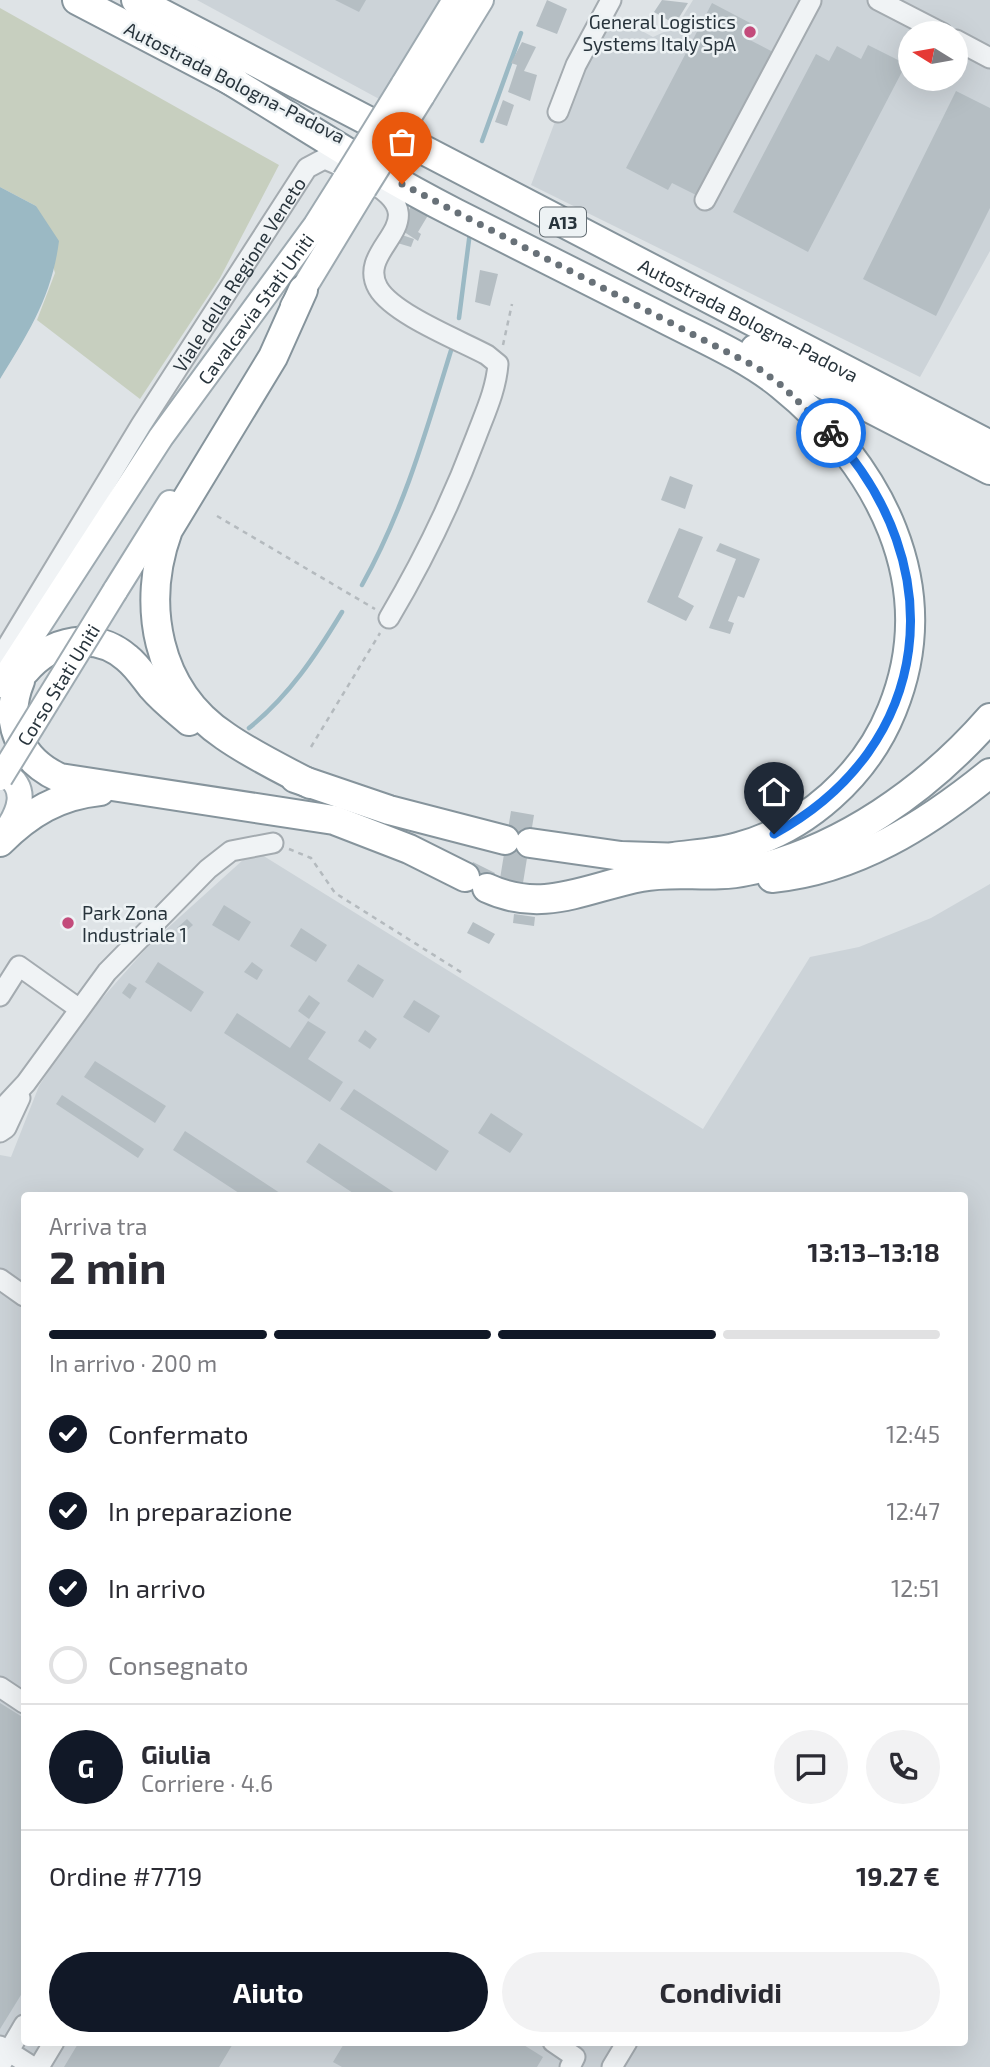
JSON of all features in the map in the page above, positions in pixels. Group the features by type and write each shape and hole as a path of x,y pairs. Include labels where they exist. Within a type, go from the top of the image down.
{"highway":[{"name":"Autostrada Bologna-Padova","path":"77,0 990,470"},
{"name":"Autostrada Bologna-Padova","path":"136,0 990,445"},
{"name":"A13","path":"220,74 425,197 758,368 781,385 834,436 877,495 893,526 904,559 911,623 900,684 876,744 840,787 792,824 737,848 673,857"},
{"path":"303,290 273,357 168,530 160,552 154,602 162,653 172,678 186,699 223,735 310,784"},
{"path":"770,863 621,856 518,841 389,810 249,760 214,739 170,705 129,659 113,648 92,642 67,643 48,650 15,679 15,730 23,748 38,766 60,778 334,820 410,849 504,896 531,901 555,900 651,875 746,872 814,848 898,802 933,776 990,718"},
{"path":"651,875 761,879 808,872 869,850 916,828 945,810 990,773"},
{"path":"0,840 31,814 74,794 155,791"}],"main road":[{"name":"Cavalcavia Stati Uniti","path":"115,591 303,290 354,184 412,91 455,0"},
{"path":"412,91 481,0"},
{"name":"Cavalcavia Stati Uniti","path":"15,679 46,610 161,437 316,225 354,184"},
{"path":"0,712 15,679 279,292 316,225"},
{"name":"Corso Stati Uniti","path":"0,778 115,591"},
{"path":"0,771 13,780 21,797 18,815 0,840"}],"street":[{"path":"558,112 576,65 611,0"},
{"path":"705,200 811,0"},
{"path":"878,0 919,21"},
{"path":"968,46 990,58"},
{"name":"Viale della Regione Veneto","path":"0,658 141,425 307,168 324,159 386,191 398,204 399,217 374,274 377,288 395,306 487,355 498,365"},
{"path":"389,618 421,564 453,498 491,398 498,365"},
{"path":"0,1111 26,1083 78,1008 107,972 208,869 231,851 274,843"},
{"path":"0,996 19,967 78,1008"},
{"path":"0,1132 6,1128 26,1083"},
{"path":"0,1279 21,1294"},
{"path":"0,1687 21,1701"},
{"path":"21,2029 3,2055 33,2067"},
{"path":"39,2067 52,2046"},
{"path":"557,2046 573,2060"},
{"path":"612,2067 625,2046"}],"path":[{"path":"498,365 512,304"},
{"path":"217,516 389,618 311,747"},
{"path":"274,843 312,858 335,893 464,974"}],"shaded area":[{"path":"197,0 444,0 381,100"},
{"path":"693,0 990,0 990,251 920,377 531,185 576,66 605,11 653,37 677,26"},
{"path":"254,850 703,1129 810,957 859,947 931,918 990,884 990,2067 0,2067 0,1155 11,1157 39,1086 76,1028 151,943"}],"green space":[{"path":"0,8 279,165 220,278 140,399 37,320 55,273 36,206 0,187"}],"water":[{"path":"0,187 36,206 59,241 51,279 38,313 0,379"}],"building":[{"path":"335,0 366,0 359,12"},
{"path":"547,0 567,9 557,34 536,26"},
{"path":"662,0 688,3 675,24 654,12"},
{"path":"712,3 754,25 746,38 773,52 698,196 672,183 668,190 626,168"},
{"path":"522,42 536,47 524,71 537,75 530,101 508,92 517,65 511,63"},
{"path":"868,45 898,60 898,79 808,252 733,212 816,54 829,61 837,46 861,59"},
{"path":"956,91 990,108 990,208 936,316 863,279"},
{"path":"503,100 514,105 507,126 495,122"},
{"path":"413,203 430,212 418,232 421,234 418,241 398,228"},
{"path":"396,233 414,239 411,247 394,242"},
{"path":"480,270 498,274 490,306 475,302"},
{"path":"670,476 693,485 685,509 661,500"},
{"path":"679,528 703,537 678,597 694,606 686,621 647,602"},
{"path":"720,543 760,559 744,598 738,596 728,621 734,623 730,634 709,628 736,559 716,551"},
{"path":"511,811 534,815 522,889 499,885"},
{"path":"473,862 495,873 482,897 460,886"},
{"path":"224,905 251,922 239,941 212,925"},
{"path":"514,914 535,917 534,926 513,923"},
{"path":"187,919 193,925 183,934 177,928"},
{"path":"473,922 495,934 489,944 467,933"},
{"path":"301,928 327,945 316,962 290,946"},
{"path":"158,962 204,992 191,1012 145,982"},
{"path":"252,962 263,970 257,980 244,972"},
{"path":"358,964 384,980 373,998 347,981"},
{"path":"129,983 137,988 130,999 122,993"},
{"path":"309,995 320,1003 309,1019 298,1011"},
{"path":"414,1000 440,1016 429,1033 403,1017"},
{"path":"237,1013 290,1048 308,1021 326,1032 308,1059 343,1082 330,1102 224,1033"},
{"path":"365,1030 377,1039 370,1049 358,1041"},
{"path":"95,1061 166,1106 155,1123 84,1077"},
{"path":"354,1089 449,1151 436,1171 340,1109"},
{"path":"62,1095 144,1149 138,1158 56,1104"},
{"path":"491,1113 523,1134 510,1153 478,1133"},
{"path":"185,1131 278,1192 237,1192 173,1150"},
{"path":"319,1143 393,1192 351,1192 306,1162"},
{"path":"0,1703 21,1716 21,1995 0,2029"},
{"path":"77,2046 232,2046 219,2067 64,2067"},
{"path":"343,2046 525,2046 543,2057 537,2067 342,2067 333,2062"}],"waterway":[{"path":"482,141 521,33"},
{"path":"459,318 470,232"},
{"path":"362,585 403,497 453,344"},
{"path":"249,728 277,702 301,674 342,612"}],"way so far":[{"path":"402,184 758,368 781,385 831,433"}],"place":[{"name":"General Logistics Systems Italy SpA","path":"750,32"},
{"name":"Park Zona Industriale 1","path":"68,923"}],"route":[{"path":"774,834 792,824 840,787 876,744 893,707 909,644 911,623 908,578 893,526 868,480 831,433"}]}
